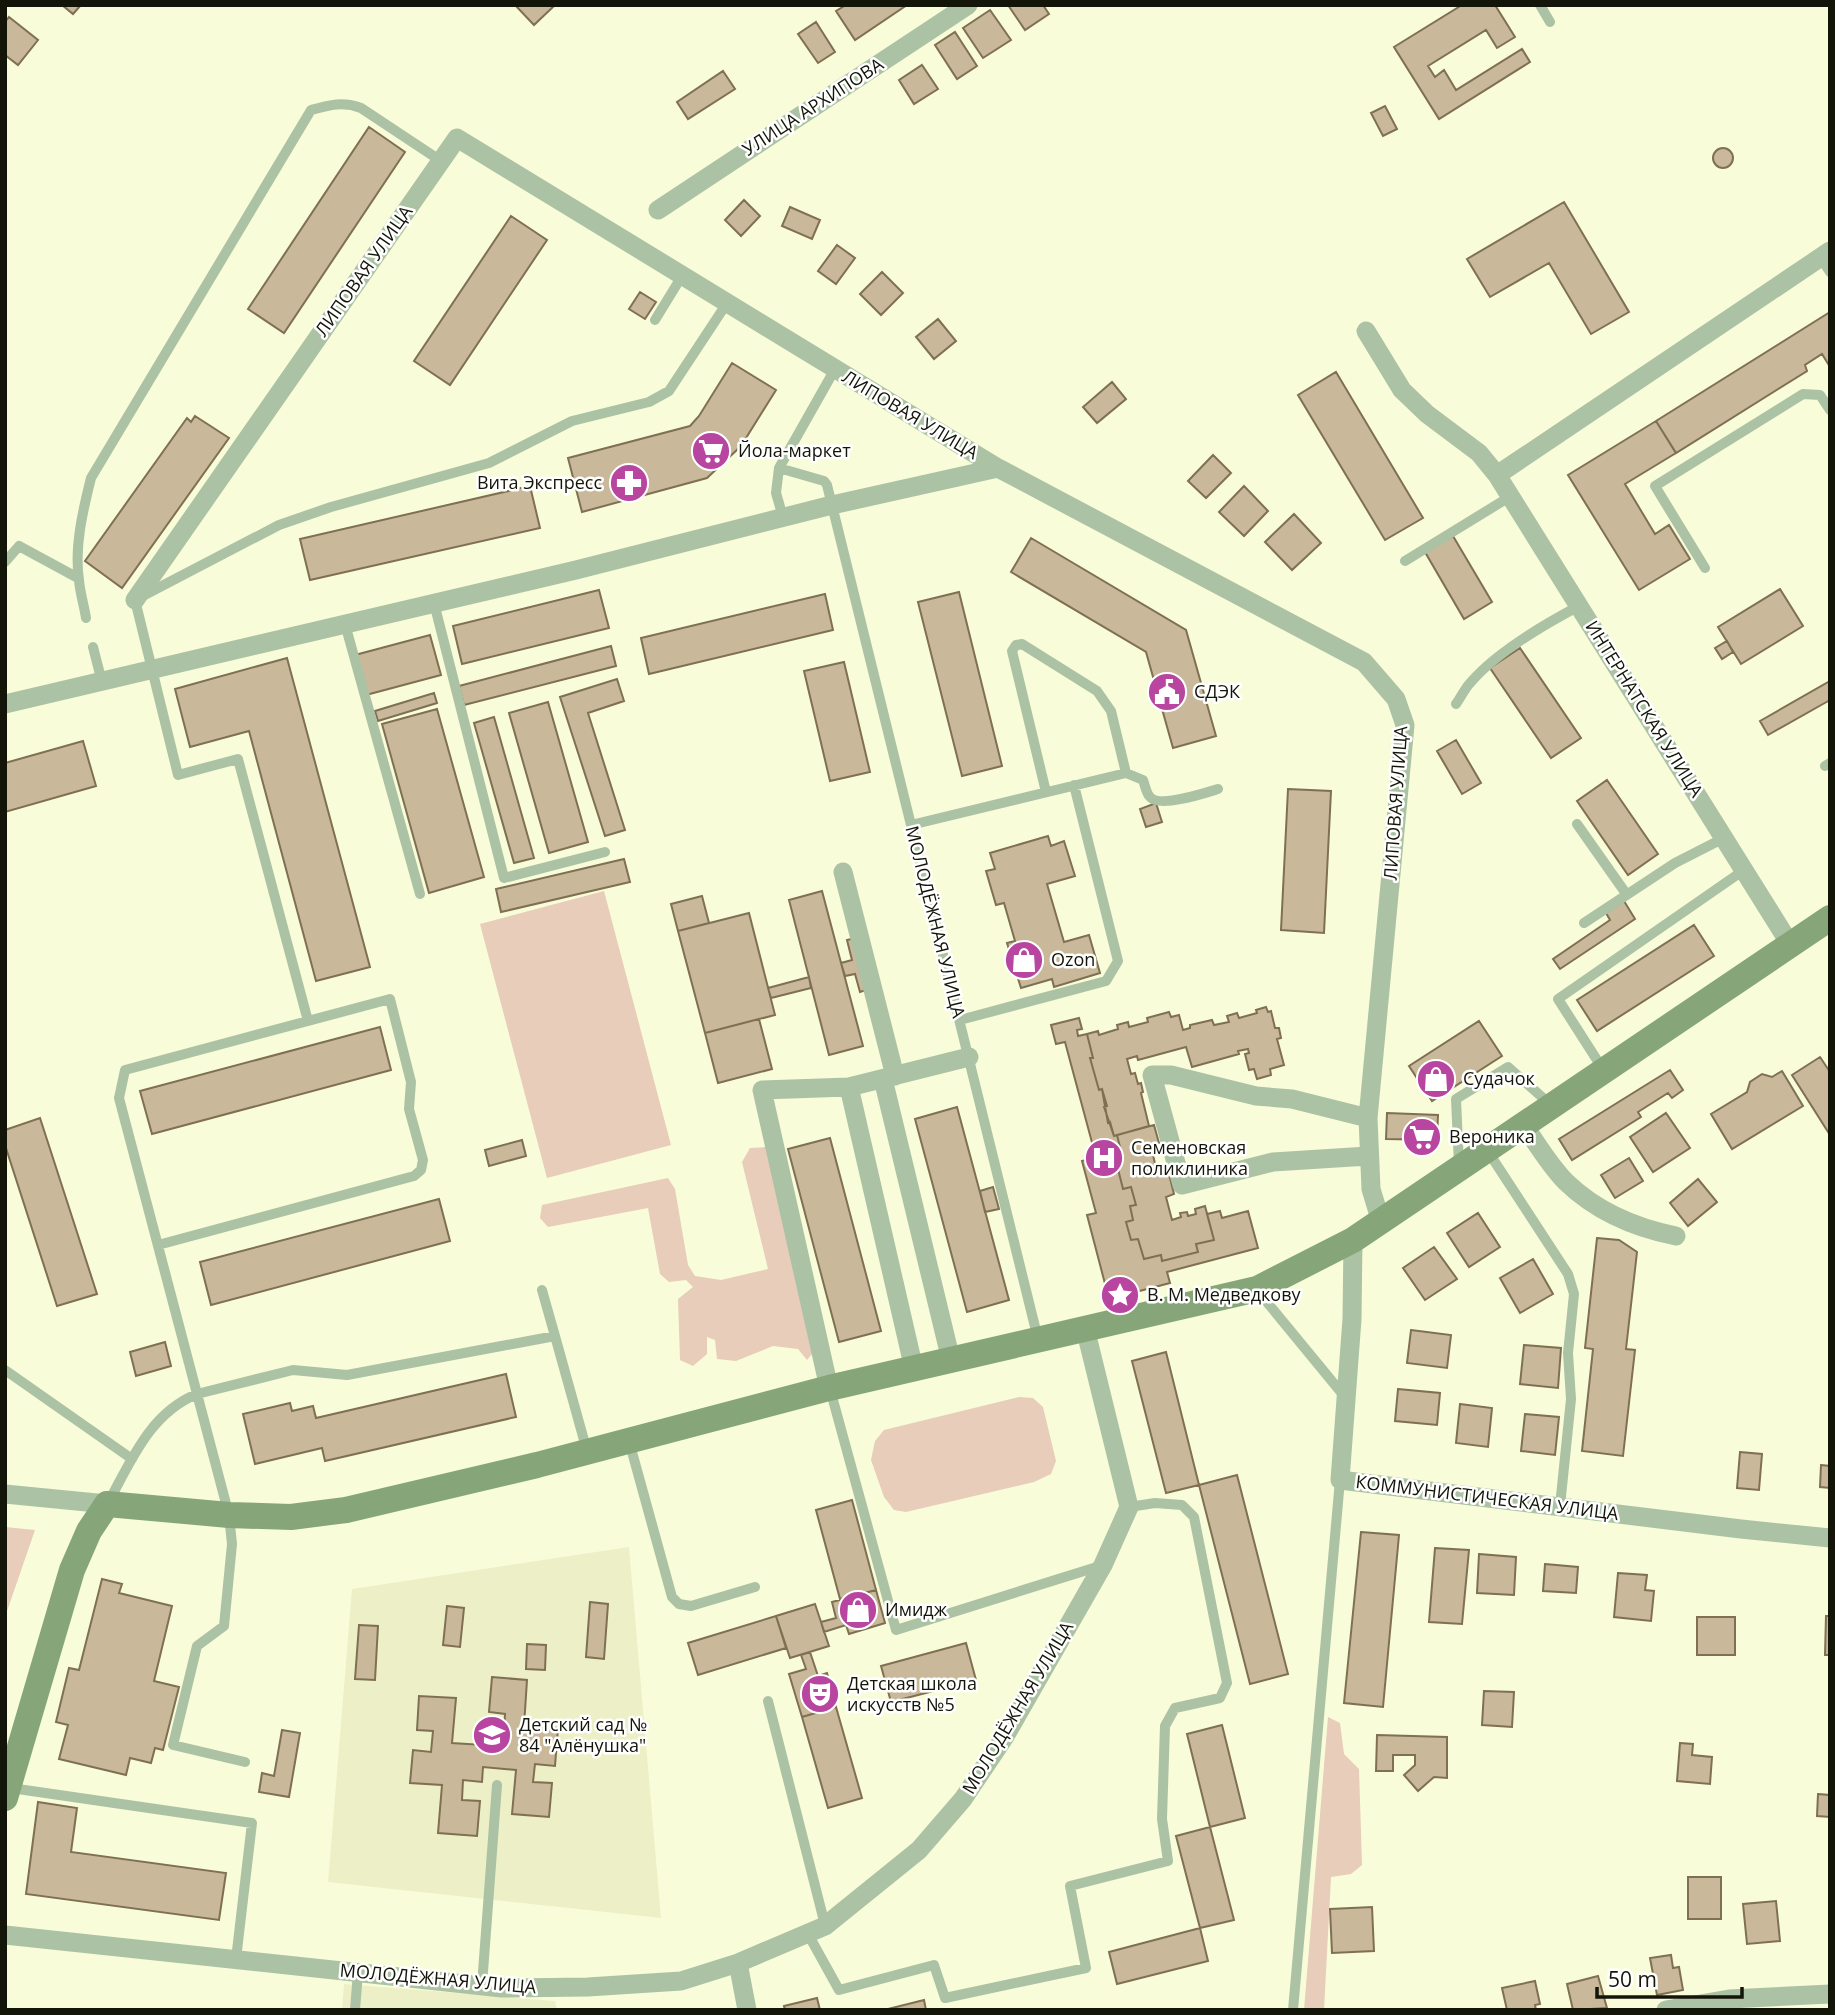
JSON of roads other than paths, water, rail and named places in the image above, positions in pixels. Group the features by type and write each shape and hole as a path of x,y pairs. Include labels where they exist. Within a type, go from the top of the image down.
{"street":[{"name":"УЛИЦА АРХИПОВА","path":"659,210 968,5"},
{"name":"ЛИПОВАЯ УЛИЦА","path":"135,600 457,138 998,468 1364,662 1396,699 1405,724 1368,1118 1371,1189 1381,1222"},
{"path":"1497,475 1827,260"},
{"name":"ИНТЕРНАТСКАЯ УЛИЦА","path":"1366,331 1402,390 1427,414 1479,453 1497,475 1790,944"},
{"path":"5,704 576,570 832,505 998,468"},
{"path":"843,872 951,1360"},
{"path":"5,1493 229,1515 291,1517 346,1510 537,1465 829,1388 1257,1289 1353,1240 1381,1222 1830,918"},
{"path":"829,1388 762,1090 849,1087 969,1057"},
{"path":"1368,1118 1292,1098 1255,1096 1171,1075 1152,1075 1182,1185 1273,1161 1368,1156"},
{"path":"849,1087 914,1369"},
{"path":"1524,1125 1565,1182 1603,1210 1647,1230 1676,1236"},
{"name":"КОММУНИСТИЧЕСКАЯ УЛИЦА","path":"1353,1240 1352,1319 1340,1480 1830,1538"},
{"path":"1085,1328 1129,1507"},
{"path":"7,1793 72,1570 89,1531 107,1504"},
{"name":"МОЛОДЁЖНАЯ УЛИЦА","path":"5,1935 502,1988 588,1987 681,1981 738,1963 817,1930 919,1850 963,1799 1004,1738 1103,1565 1129,1507"},
{"path":"738,1963 747,2010"},
{"path":"1666,2010 1729,1999 1830,1994"}],"lane":[{"path":"1540,5 1550,22"},
{"path":"86,618 78,578 82,514 91,478 311,110 349,103 361,108 441,161"},
{"path":"655,320 682,276"},
{"path":"308,1021 238,759 178,775 135,600 279,525 331,507 489,463 572,421 649,402 669,390 727,303"},
{"path":"783,517 776,493 779,468 835,369"},
{"path":"1705,568 1655,486 1803,394 1820,395 1830,410"},
{"name":"МОЛОДЁЖНАЯ УЛИЦА","path":"779,468 824,481 832,505 1039,1339"},
{"path":"1405,561 1511,496"},
{"path":"5,562 19,546 78,578"},
{"path":"434,603 504,878 605,852"},
{"path":"1456,704 1471,682 1490,664 1551,621 1579,606"},
{"path":"345,624 420,894"},
{"path":"1046,792 1012,650 1016,645 1022,644 1097,691 1111,711 1126,773"},
{"path":"93,647 102,682"},
{"path":"911,825 1126,773 1143,780 1149,796 1156,801 1169,801 1218,789"},
{"path":"960,1020 1106,981 1118,961 1074,785"},
{"path":"1577,824 1627,895"},
{"path":"1584,923 1675,863 1724,838"},
{"path":"1604,1071 1558,999 1744,870"},
{"path":"158,1245 414,1177 421,1170 423,1160 409,1109 411,1082 390,999 125,1070 119,1098 229,1515 232,1544 224,1626 197,1646 173,1745 245,1762"},
{"path":"1460,1169 1456,1099 1508,1067 1553,1106"},
{"path":"1487,1150 1569,1273 1574,1294 1569,1353 1571,1399 1560,1506"},
{"path":"1257,1289 1347,1399"},
{"path":"542,1290 587,1451"},
{"path":"107,1504 132,1459 162,1416 183,1399 293,1370 346,1376 555,1336"},
{"path":"5,1370 132,1459"},
{"path":"829,1388 896,1630 1103,1565"},
{"path":"629,1440 672,1597 679,1604 691,1606 755,1587"},
{"path":"1293,2010 1340,1480"},
{"path":"768,1701 817,1930 839,1990 934,1965 944,1998 1086,1968 1070,1886 1168,1861 1162,1819 1165,1726 1175,1708 1220,1699 1227,1683 1194,1517 1182,1505 1155,1503 1129,1507"},
{"path":"482,1985 497,1786"},
{"path":"7,1793 252,1823 236,1959"},
{"path":"355,2010 358,1972"}],"place":[{"name":"Йола-маркет","path":"711,451"},
{"name":"Вита Экспресс","path":"629,483"},
{"name":"СДЭК","path":"1167,692"},
{"name":"Ozon","path":"1024,960"},
{"name":"Судачок","path":"1436,1079"},
{"name":"Вероника","path":"1422,1137"},
{"name":"Семеновская поликлиника","path":"1104,1158"},
{"name":"В. М. Медведкову","path":"1120,1295"},
{"name":"Имидж","path":"858,1610"},
{"name":"Детская школа искусств №5","path":"820,1694"},
{"name":"Детский сад № 84 \"Алёнушка\"","path":"492,1735"}]}
